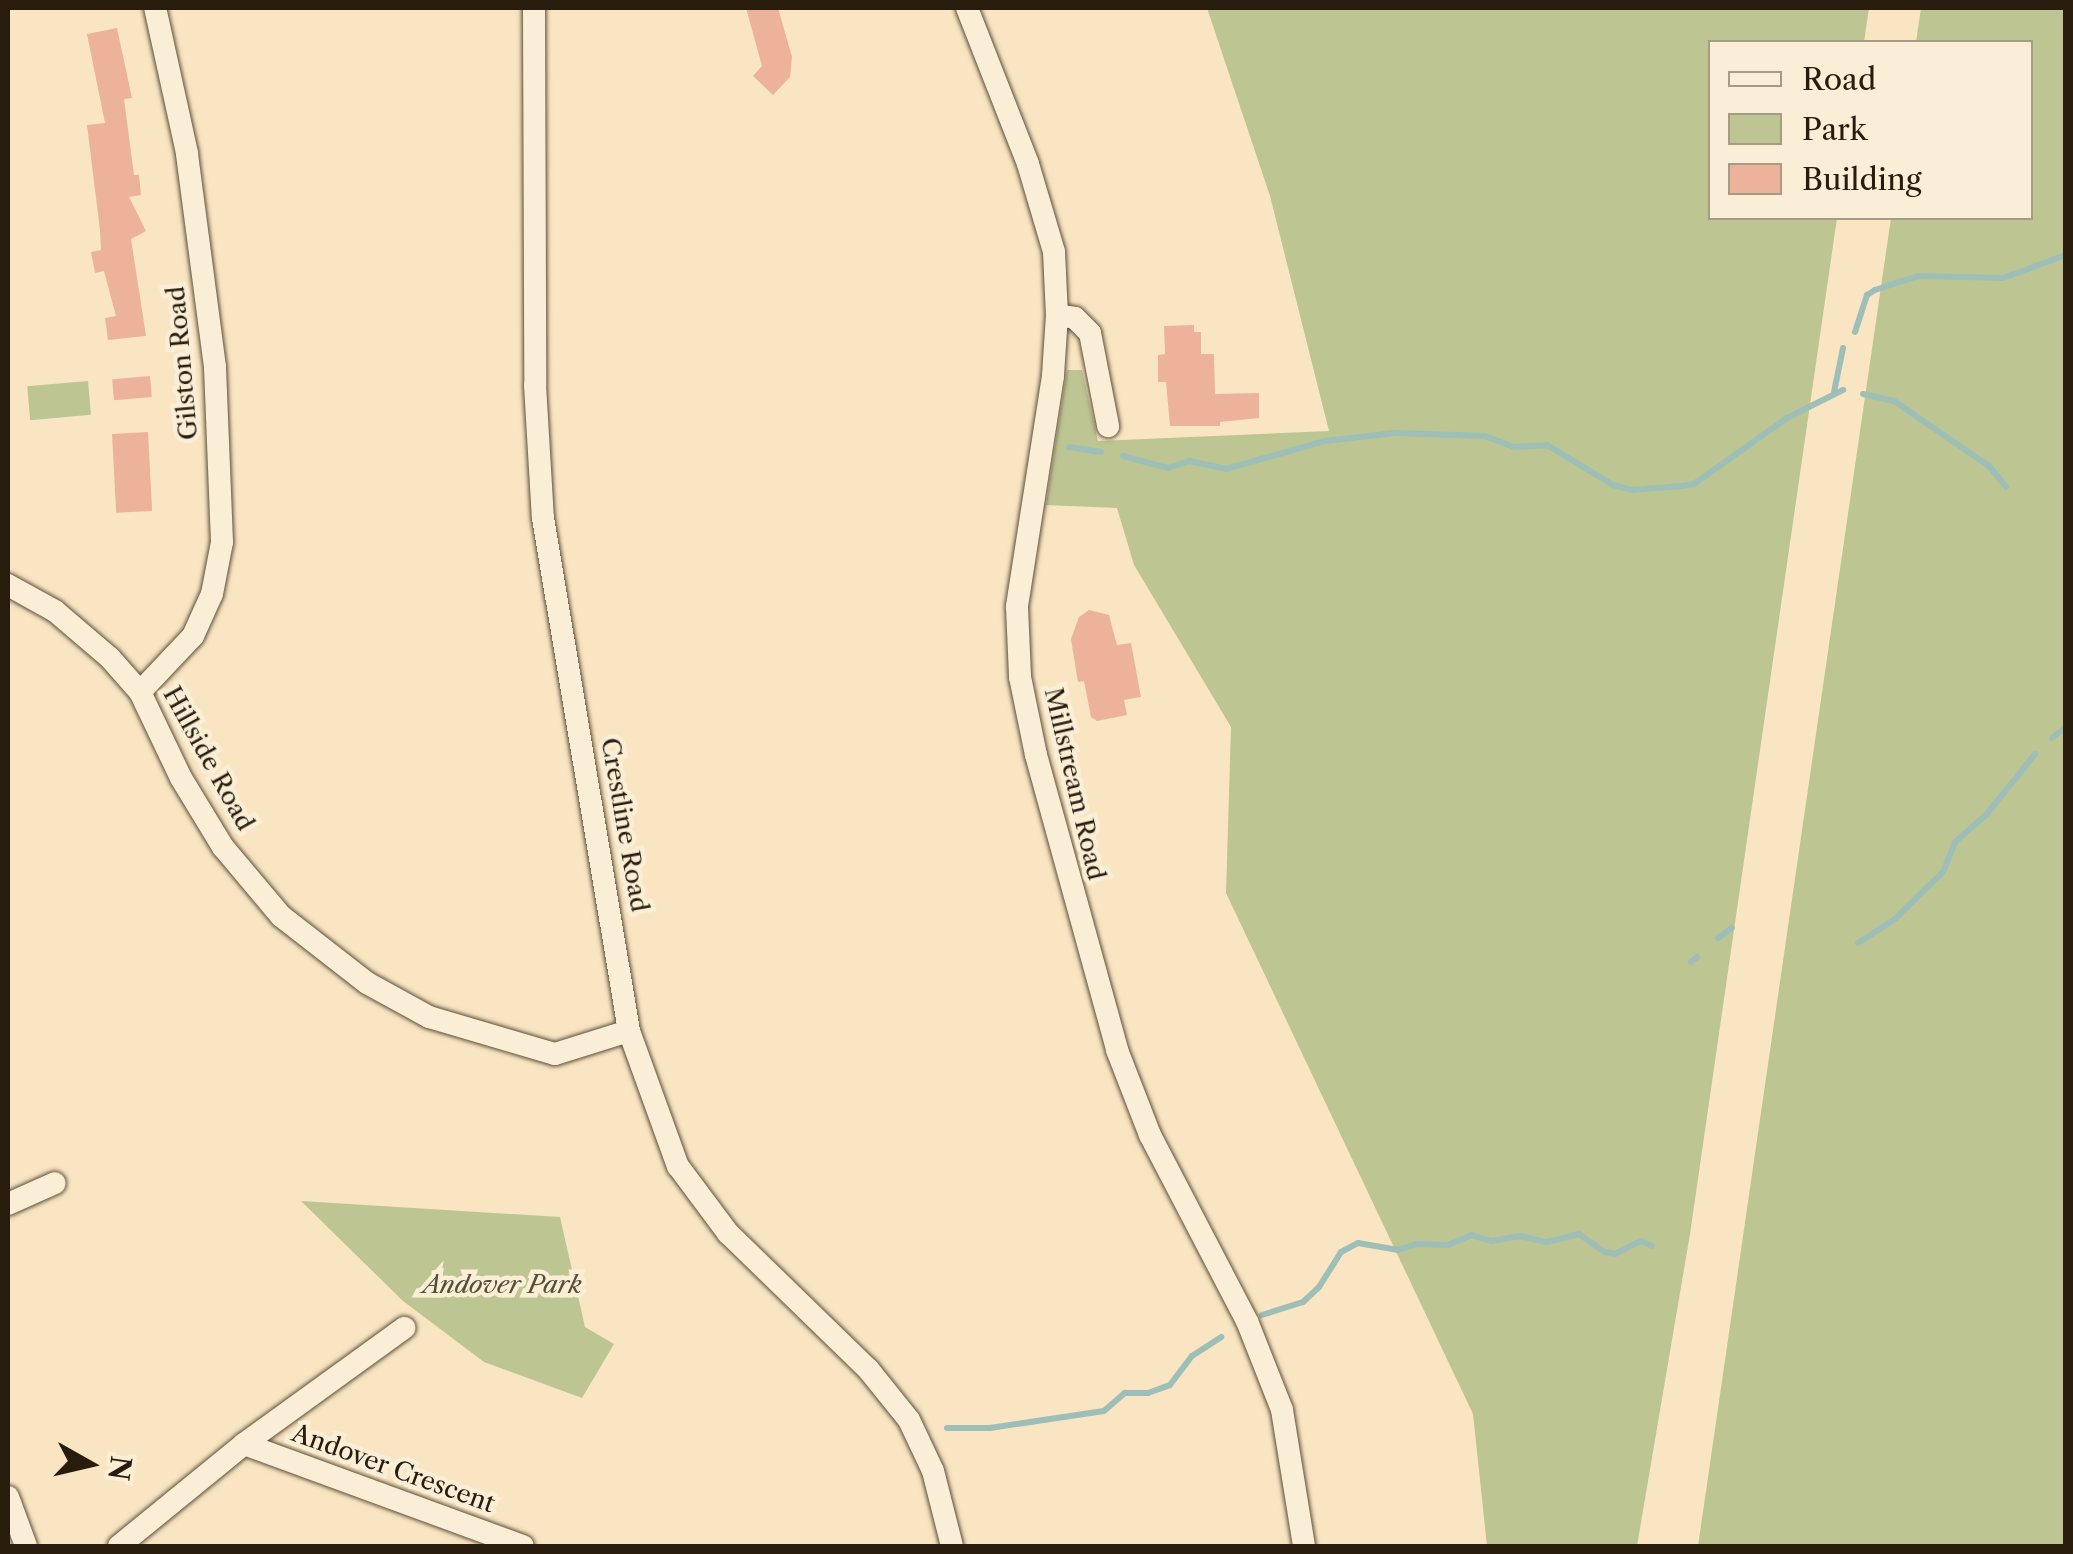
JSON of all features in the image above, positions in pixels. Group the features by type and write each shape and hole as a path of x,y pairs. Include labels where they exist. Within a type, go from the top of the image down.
{"street":[{"name":"Gilston Road","path":"140,692 193,636 212,594 222,542 215,367 187,153 155,8"},
{"name":"Crestline Road","path":"534,8 535,385 542,518 629,1031 678,1166 728,1233 868,1368 908,1420 933,1471 952,1546"},
{"name":"Millstream Road","path":"967,8 1046,218 1054,252 1057,314 1047,421 1020,576 1020,678 1064,868 1117,1050 1150,1134 1248,1321 1282,1410 1304,1546"},
{"path":"1057,314 1074,318 1090,333 1108,426"},
{"name":"Hillside Road","path":"8,585 55,611 110,658 140,692 181,778 223,847 282,916 367,983 429,1017 555,1054 629,1031"},
{"path":"8,1204 55,1183"},
{"name":"Andover Crescent","path":"120,1546 244,1444 404,1328"},
{"name":"Andover Crescent","path":"244,1444 523,1546"},
{"path":"8,1498 26,1546"}],"green space":[{"path":"1207,8 1869,8 1864,40 1708,40 1708,220 1837,220 1690,1234 1637,1546 1487,1546 1473,1414 1226,893 1231,727 1134,565 1117,508 1046,505 1067,370 1082,370 1098,441 1329,431 1270,196"},
{"path":"1921,8 2065,8 2065,1546 1698,1546 1891,220 2033,220 2033,40 1916,40"},
{"path":"88,381 91,415 30,420 27,386"},
{"name":"Andover Park","path":"301,1201 560,1217 585,1327 614,1344 582,1398 484,1362 403,1301"}],"building":[{"path":"746,8 778,8 792,57 790,77 773,95 753,76 762,66"},
{"path":"117,28 132,98 124,99 134,175 139,175 141,195 129,197 146,231 131,239 146,336 108,340 105,318 116,316 104,271 95,273 91,252 101,250 87,125 105,123 87,34"},
{"path":"1194,325 1194,332 1201,332 1201,354 1214,354 1215,394 1259,393 1259,418 1220,422 1220,426 1170,426 1166,382 1158,382 1158,355 1165,354 1164,326"},
{"path":"150,376 152,397 114,400 112,379"},
{"path":"148,432 152,511 116,513 112,434"},
{"path":"1089,610 1109,615 1117,645 1131,643 1141,697 1124,700 1127,715 1097,721 1091,717 1084,681 1078,682 1071,639 1079,617"}],"waterway":[{"path":"1855,332 1867,295 1875,290 1918,276 2003,278 2066,255"},
{"path":"1834,392 1843,348"},
{"path":"1123,456 1168,468 1189,461 1226,469 1325,441 1396,433 1485,436 1513,447 1547,445 1613,485 1633,490 1682,486 1694,484 1787,418 1843,390"},
{"path":"1863,394 1894,401 1989,466 2006,487"},
{"path":"1069,447 1101,452"},
{"path":"2052,738 2066,727"},
{"path":"1858,943 1895,919 1943,872 1955,842 1986,815 2035,754"},
{"path":"1718,938 1732,928"},
{"path":"1691,962 1697,957"},
{"path":"1262,1315 1303,1302 1319,1287 1341,1252 1358,1243 1398,1250 1416,1244 1448,1245 1471,1235 1491,1241 1520,1236 1547,1242 1579,1234 1605,1252 1615,1254 1641,1241 1652,1246"},
{"path":"947,1428 990,1428 1104,1411 1125,1393 1148,1393 1170,1385 1192,1356 1221,1337"}]}
